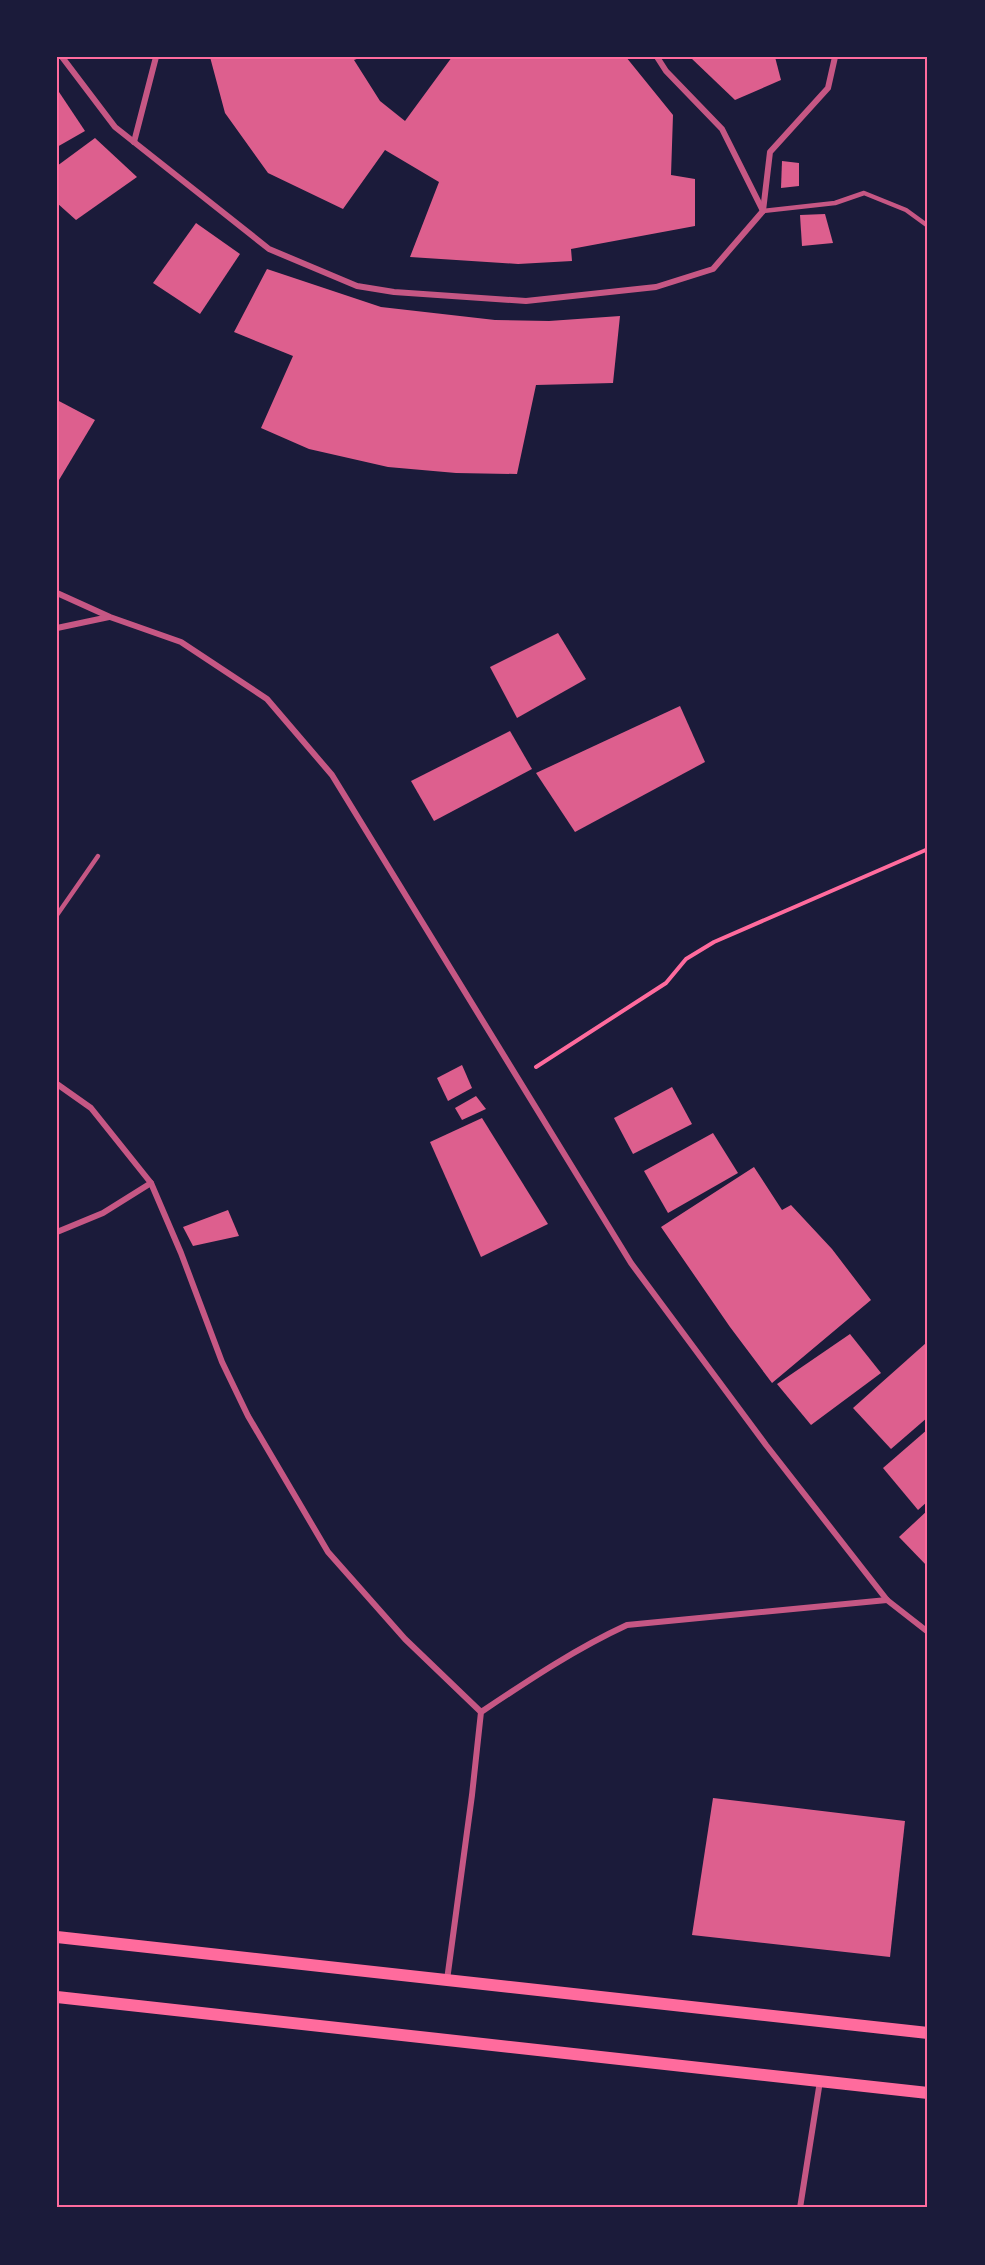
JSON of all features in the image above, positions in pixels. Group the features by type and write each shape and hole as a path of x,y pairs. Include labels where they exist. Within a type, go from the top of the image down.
{"main road":[{"path":"57,1937 928,2033"},
{"path":"57,1997 928,2093"}],"street":[{"path":"62,57 115,127 269,249 357,286 394,292 526,301 656,287 713,269 763,211 770,152 828,88 835,57"},
{"path":"134,142 156,57"},
{"path":"657,57 666,71 722,129 763,211"},
{"path":"57,593 110,617 181,642 267,699 332,775 631,1263 766,1445 887,1600 928,1632"},
{"path":"57,628 110,617"},
{"path":"57,1084 92,1108 151,1183 181,1253 222,1362 248,1416 328,1552 405,1639 481,1712"},
{"path":"57,1232 103,1213 151,1183"},
{"path":"481,1712 589,1642 627,1625 887,1600"},
{"path":"447,1980 481,1712"},
{"path":"800,2208 820,2081"}],"lane":[{"path":"763,211 836,203 864,193 906,210 928,226"},
{"path":"57,915 98,856"}],"path":[{"path":"518,1079 659,988 686,959 714,942 928,849"}],"building":[{"path":"210,57 362,57 354,60 380,101 405,121 452,57 626,57 673,115 671,175 695,179 695,226 571,249 572,261 518,264 410,257 439,182 385,150 343,209 268,173 225,113"},
{"path":"690,57 775,57 781,80 735,100"},
{"path":"57,89 85,131 57,147"},
{"path":"95,138 137,177 76,220 57,203 57,166"},
{"path":"782,161 799,163 799,186 781,188"},
{"path":"825,214 833,243 802,246 800,215"},
{"path":"196,223 240,254 200,314 153,283"},
{"path":"267,269 381,307 495,320 549,321 620,316 613,383 536,385 517,474 456,473 388,467 309,449 261,428 293,356 234,332"},
{"path":"57,400 95,420 59,480 57,479"},
{"path":"558,633 586,679 517,718 490,667"},
{"path":"680,706 705,762 575,832 536,773"},
{"path":"510,731 532,769 434,821 411,781"},
{"path":"462,1065 472,1088 448,1101 437,1078"},
{"path":"672,1087 692,1124 633,1154 614,1118"},
{"path":"476,1096 486,1109 462,1120 455,1108"},
{"path":"482,1118 548,1224 481,1257 430,1142"},
{"path":"713,1133 738,1173 668,1213 644,1171"},
{"path":"754,1167 782,1210 791,1205 832,1249 871,1300 772,1383 661,1227"},
{"path":"228,1210 239,1236 193,1246 183,1227"},
{"path":"850,1334 881,1373 811,1425 777,1384"},
{"path":"926,1343 928,1345 928,1417 891,1449 853,1408"},
{"path":"928,1429 928,1501 918,1510 883,1468"},
{"path":"928,1510 928,1567 899,1537"},
{"path":"713,1798 905,1821 890,1957 692,1935"}]}
